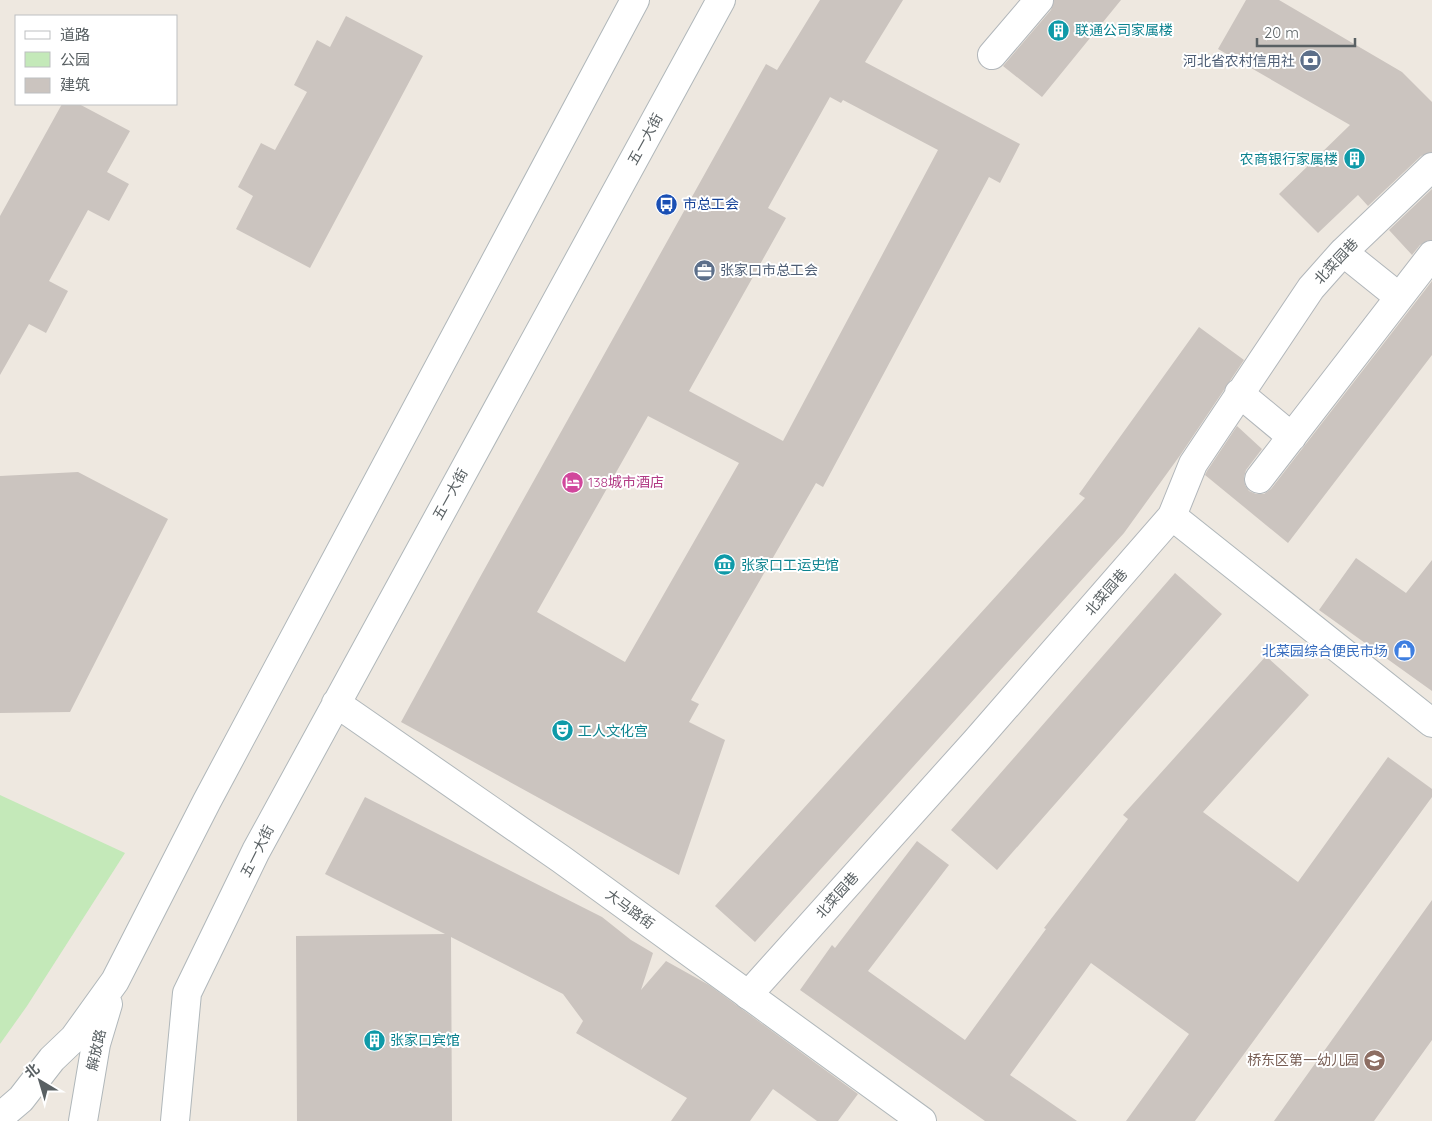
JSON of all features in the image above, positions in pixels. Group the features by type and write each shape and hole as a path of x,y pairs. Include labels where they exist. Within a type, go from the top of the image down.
{"main road":[{"path":"0,1117 21,1099 52,1060 74,1038 115,981 212,792 634,0"},
{"name":"五一大街","path":"175,1121 187,993 256,851 721,0"},
{"path":"992,55 1039,0"},
{"name":"北菜园巷","path":"748,994 976,741 1172,516 1193,464 1311,288 1343,252 1432,167"},
{"path":"1343,252 1399,297"},
{"path":"1260,478 1432,255"},
{"path":"1239,393 1292,437"},
{"path":"1172,516 1432,723"},
{"name":"大马路街","path":"336,702 561,859 922,1121"},
{"name":"解放路","path":"83,1121 96,1044 115,981"}],"green space":[{"path":"0,795 125,853 27,1006 0,1044"}],"building":[{"path":"820,0 903,0 865,62 1020,144 1000,183 989,177 823,487 816,483 691,700 699,704 689,722 725,740 679,875 401,722 766,64 777,70","holes":["830,97 841,103 843,100 938,150 783,441 689,391 786,218 768,208","648,416 739,463 625,662 537,612"]},
{"name":"联通公司家属楼","path":"1054,0 1121,0 1042,97 1003,66 1051,10"},
{"path":"1246,0 1279,0 1402,72 1432,102 1432,152 1421,156 1368,206 1358,195 1318,233 1279,194 1350,125 1218,49"},
{"path":"346,16 423,56 310,268 236,229 253,196 238,187 261,143 275,150 307,92 294,85 317,40 330,47"},
{"path":"61,105 81,105 130,131 107,172 129,184 109,221 88,210 49,281 68,291 46,333 29,324 0,375 0,216"},
{"path":"1432,189 1432,240 1420,245 1412,255 1389,230"},
{"path":"1432,281 1432,355 1288,543 1205,475 1207,471 1237,426 1262,449 1246,470 1244,477 1245,485 1249,491 1256,494 1264,494 1271,489"},
{"path":"1199,327 1244,360 1181,454 1124,533 755,942 715,906 1085,498 1079,494"},
{"path":"78,472 168,519 70,712 0,713 0,476"},
{"name":"北菜园综合便民市场","path":"1356,558 1406,593 1432,560 1432,691 1319,610"},
{"path":"1175,573 1222,614 997,870 951,830"},
{"path":"1266,656 1309,695 1203,812 1298,882 1388,757 1432,789 1432,797 1195,1121 1126,1121 1189,1034 1091,963 1010,1075 1077,1121 985,1121 800,990 832,945 835,948 917,841 949,865 868,971 965,1040 1046,929 1044,928 1128,819 1123,815"},
{"path":"365,797 602,917 631,940 653,953 641,990 666,961 709,985 858,1094 838,1121 817,1121 773,1089 750,1121 671,1121 687,1098 576,1033 583,1021 563,994 451,937 452,1121 297,1121 296,936 445,934 325,874"},
{"name":"桥东区第一幼儿园","path":"1432,900 1432,1040 1374,1121 1274,1121"}],"place":[{"name":"联通公司家属楼","path":"1059,30"},
{"name":"河北省农村信用社","path":"1311,61"},
{"name":"农商银行家属楼","path":"1354,159"},
{"name":"市总工会","path":"667,204"},
{"name":"张家口市总工会","path":"704,270"},
{"name":"138城市酒店","path":"572,482"},
{"name":"张家口工运史馆","path":"725,565"},
{"name":"北菜园综合便民市场","path":"1404,651"},
{"name":"工人文化宫","path":"562,731"},
{"name":"张家口宾馆","path":"374,1040"},
{"name":"桥东区第一幼儿园","path":"1375,1060"}]}
